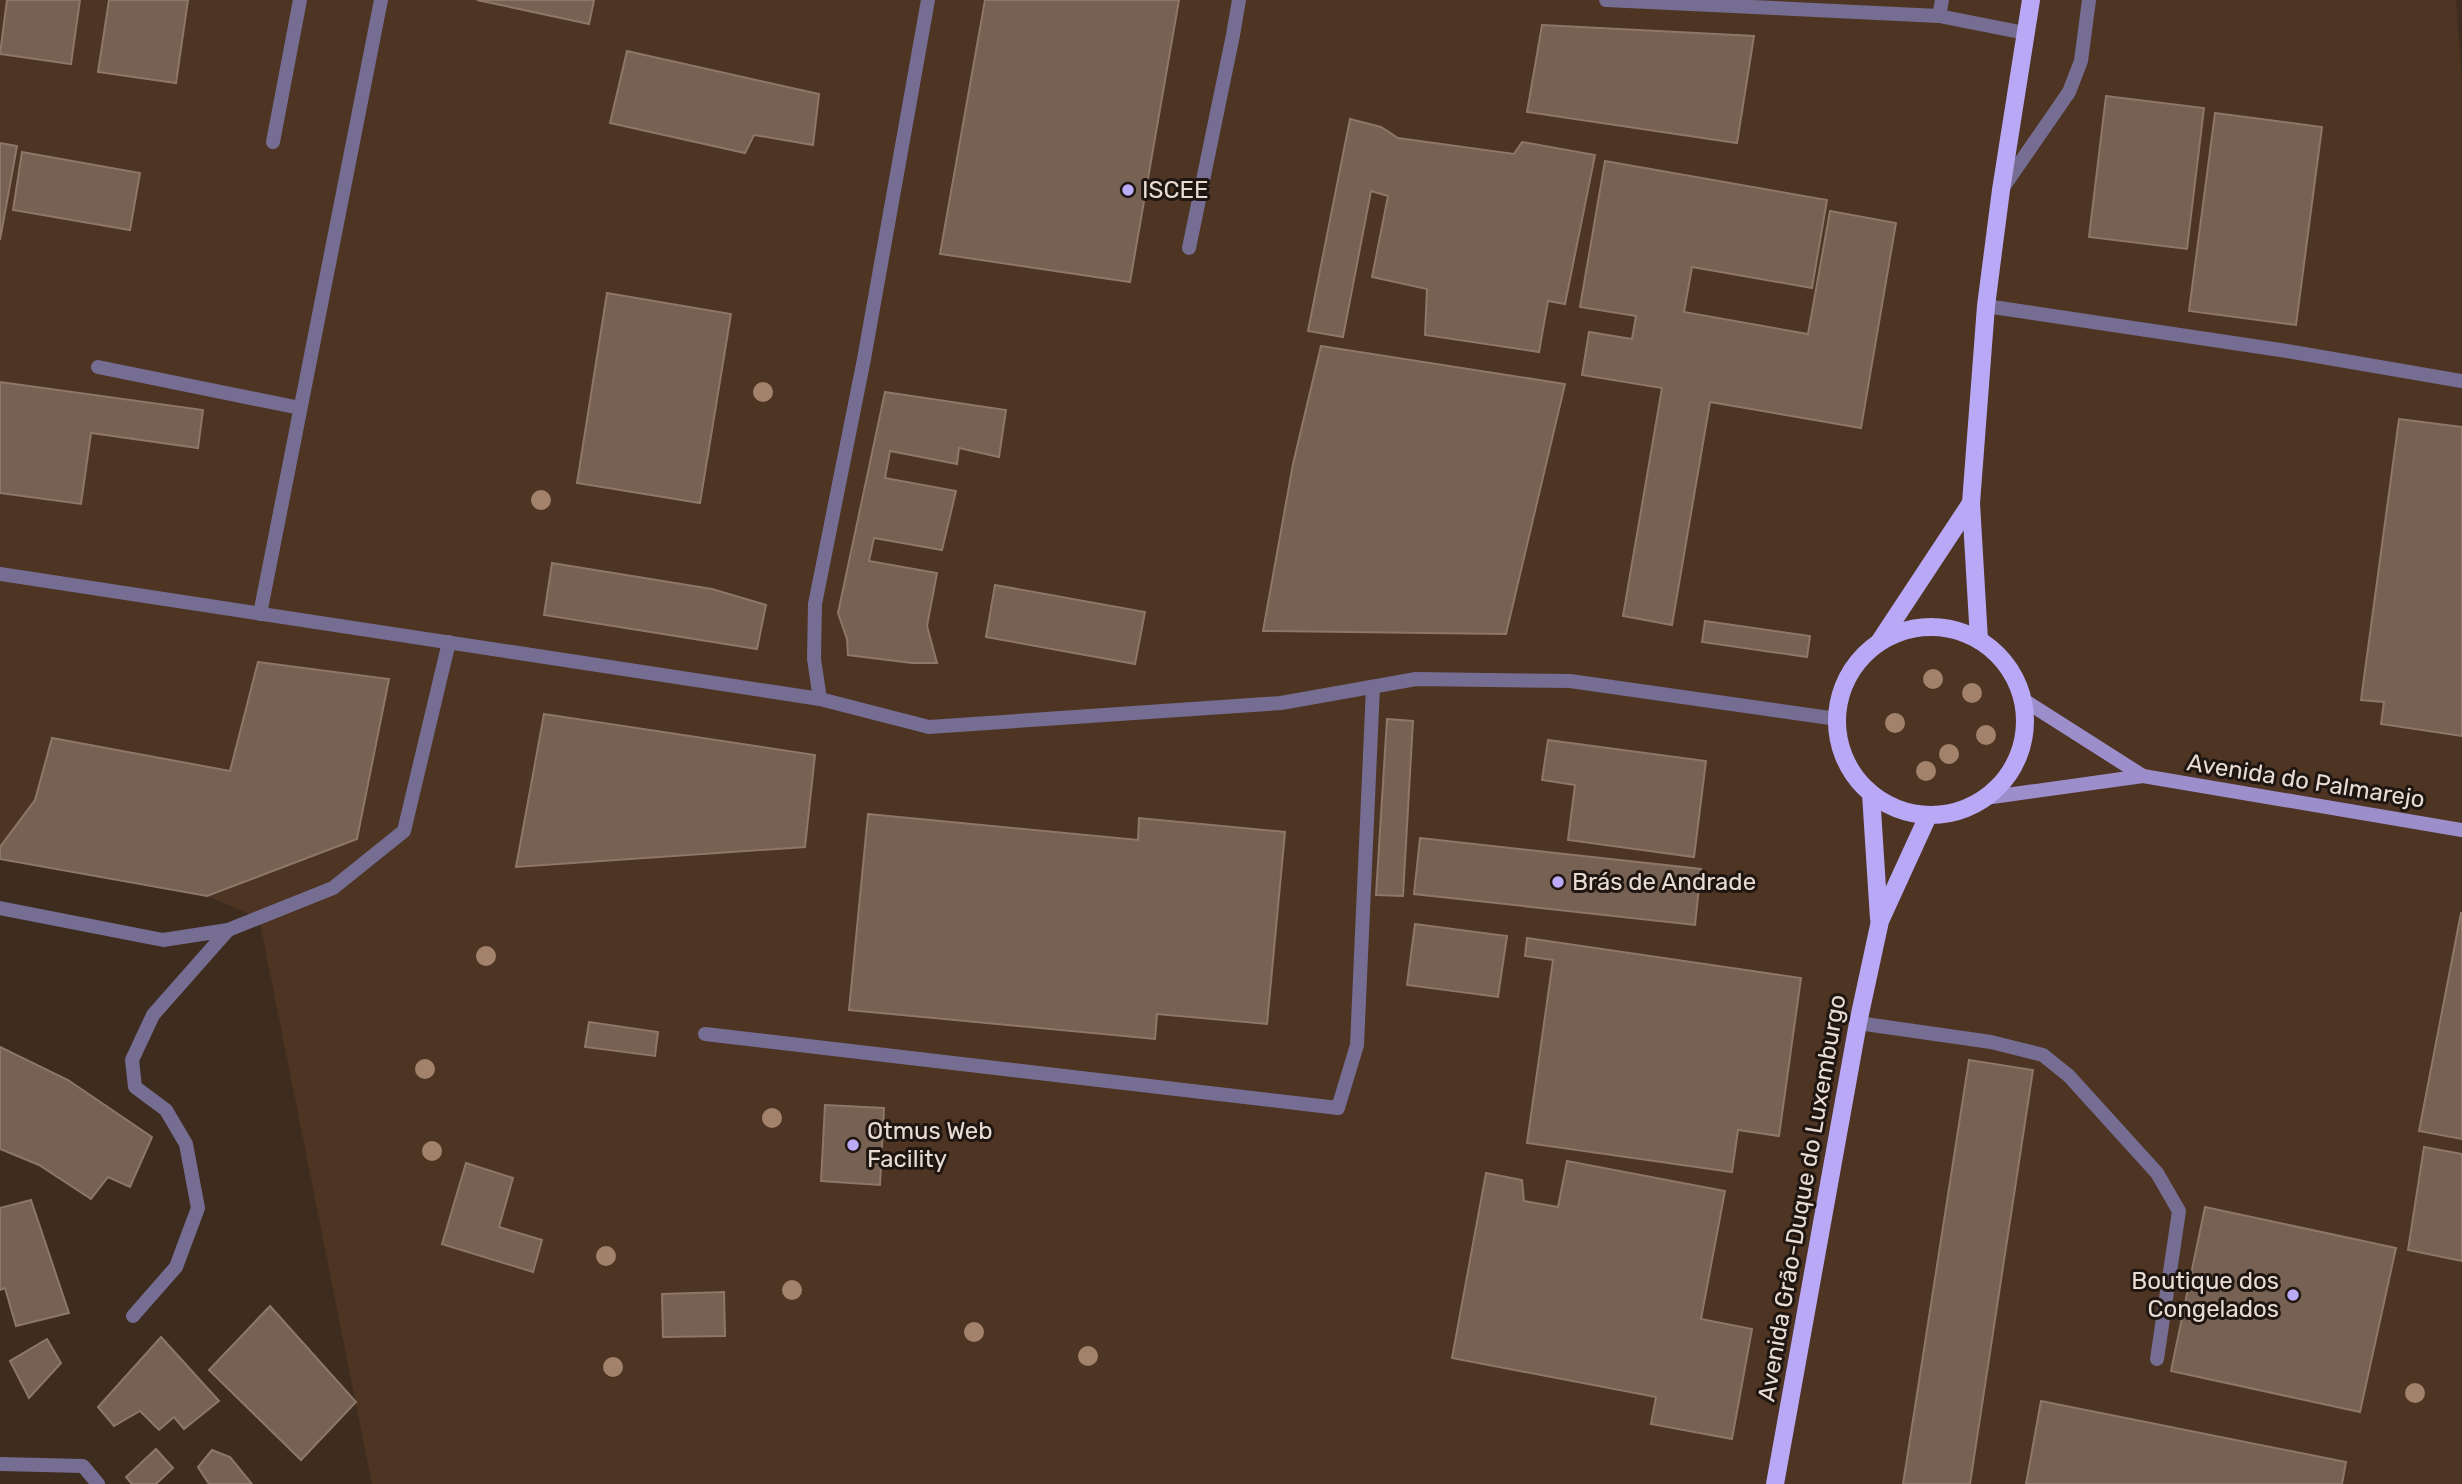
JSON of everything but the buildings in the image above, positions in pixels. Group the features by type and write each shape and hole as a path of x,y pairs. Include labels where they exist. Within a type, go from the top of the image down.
{"main road":[{"path":"1979,640 1971,503 1986,306 2031,0"},
{"path":"1880,642 1971,503"},
{"path":"1930,627 1956,629 1979,640 2007,665 2022,699 2024,738 2016,761 2003,782 1985,798 1964,810 1928,816 1898,810 1871,793 1852,773 1845,760 1837,733 1837,719 1840,696 1849,675 1867,651 1904,631 1930,627"},
{"name":"Avenida Grão-Duque do Luxemburgo","path":"1871,793 1880,921"},
{"name":"Avenida Grão-Duque do Luxemburgo","path":"1775,1484 1858,1023 1880,921 1928,816"}],"street":[{"path":"273,142 300,0"},
{"path":"260,614 381,0"},
{"path":"820,699 814,659 815,604 864,359 928,0"},
{"path":"1189,248 1239,0"},
{"path":"1606,0 1843,6 1939,16 2025,33"},
{"path":"1939,16 1942,0"},
{"path":"2001,190 2070,92 2081,61 2089,0"},
{"path":"1986,306 2287,351 2462,381"},
{"path":"98,367 300,408"},
{"path":"0,574 820,699 929,727 1281,703 1416,679 1570,681 1837,719"},
{"path":"0,908 163,940 228,930 332,888 404,831 449,642"},
{"path":"705,1034 1338,1108 1357,1045 1373,687"},
{"name":"Avenida do Palmarejo","path":"2022,699 2143,776"},
{"name":"Avenida do Palmarejo","path":"1985,798 2143,776 2462,830"},
{"path":"133,1316 176,1267 198,1208 186,1144 166,1110 135,1087 132,1059 153,1014 228,930"},
{"path":"1858,1023 1991,1042 2043,1055 2069,1076 2157,1173 2179,1211 2157,1359"},
{"path":"0,1464 83,1466 98,1484"}],"shaded area":[{"path":"0,0 2456,0 2462,82 2462,1484 372,1484 259,918 207,896 0,859"}],"place":[{"name":"ISCEE","path":"1128,190"},
{"name":"Brás de Andrade","path":"1558,882"},
{"name":"Otmus Web Facility","path":"853,1145"},
{"name":"Boutique dos Congelados","path":"2293,1295"}]}
